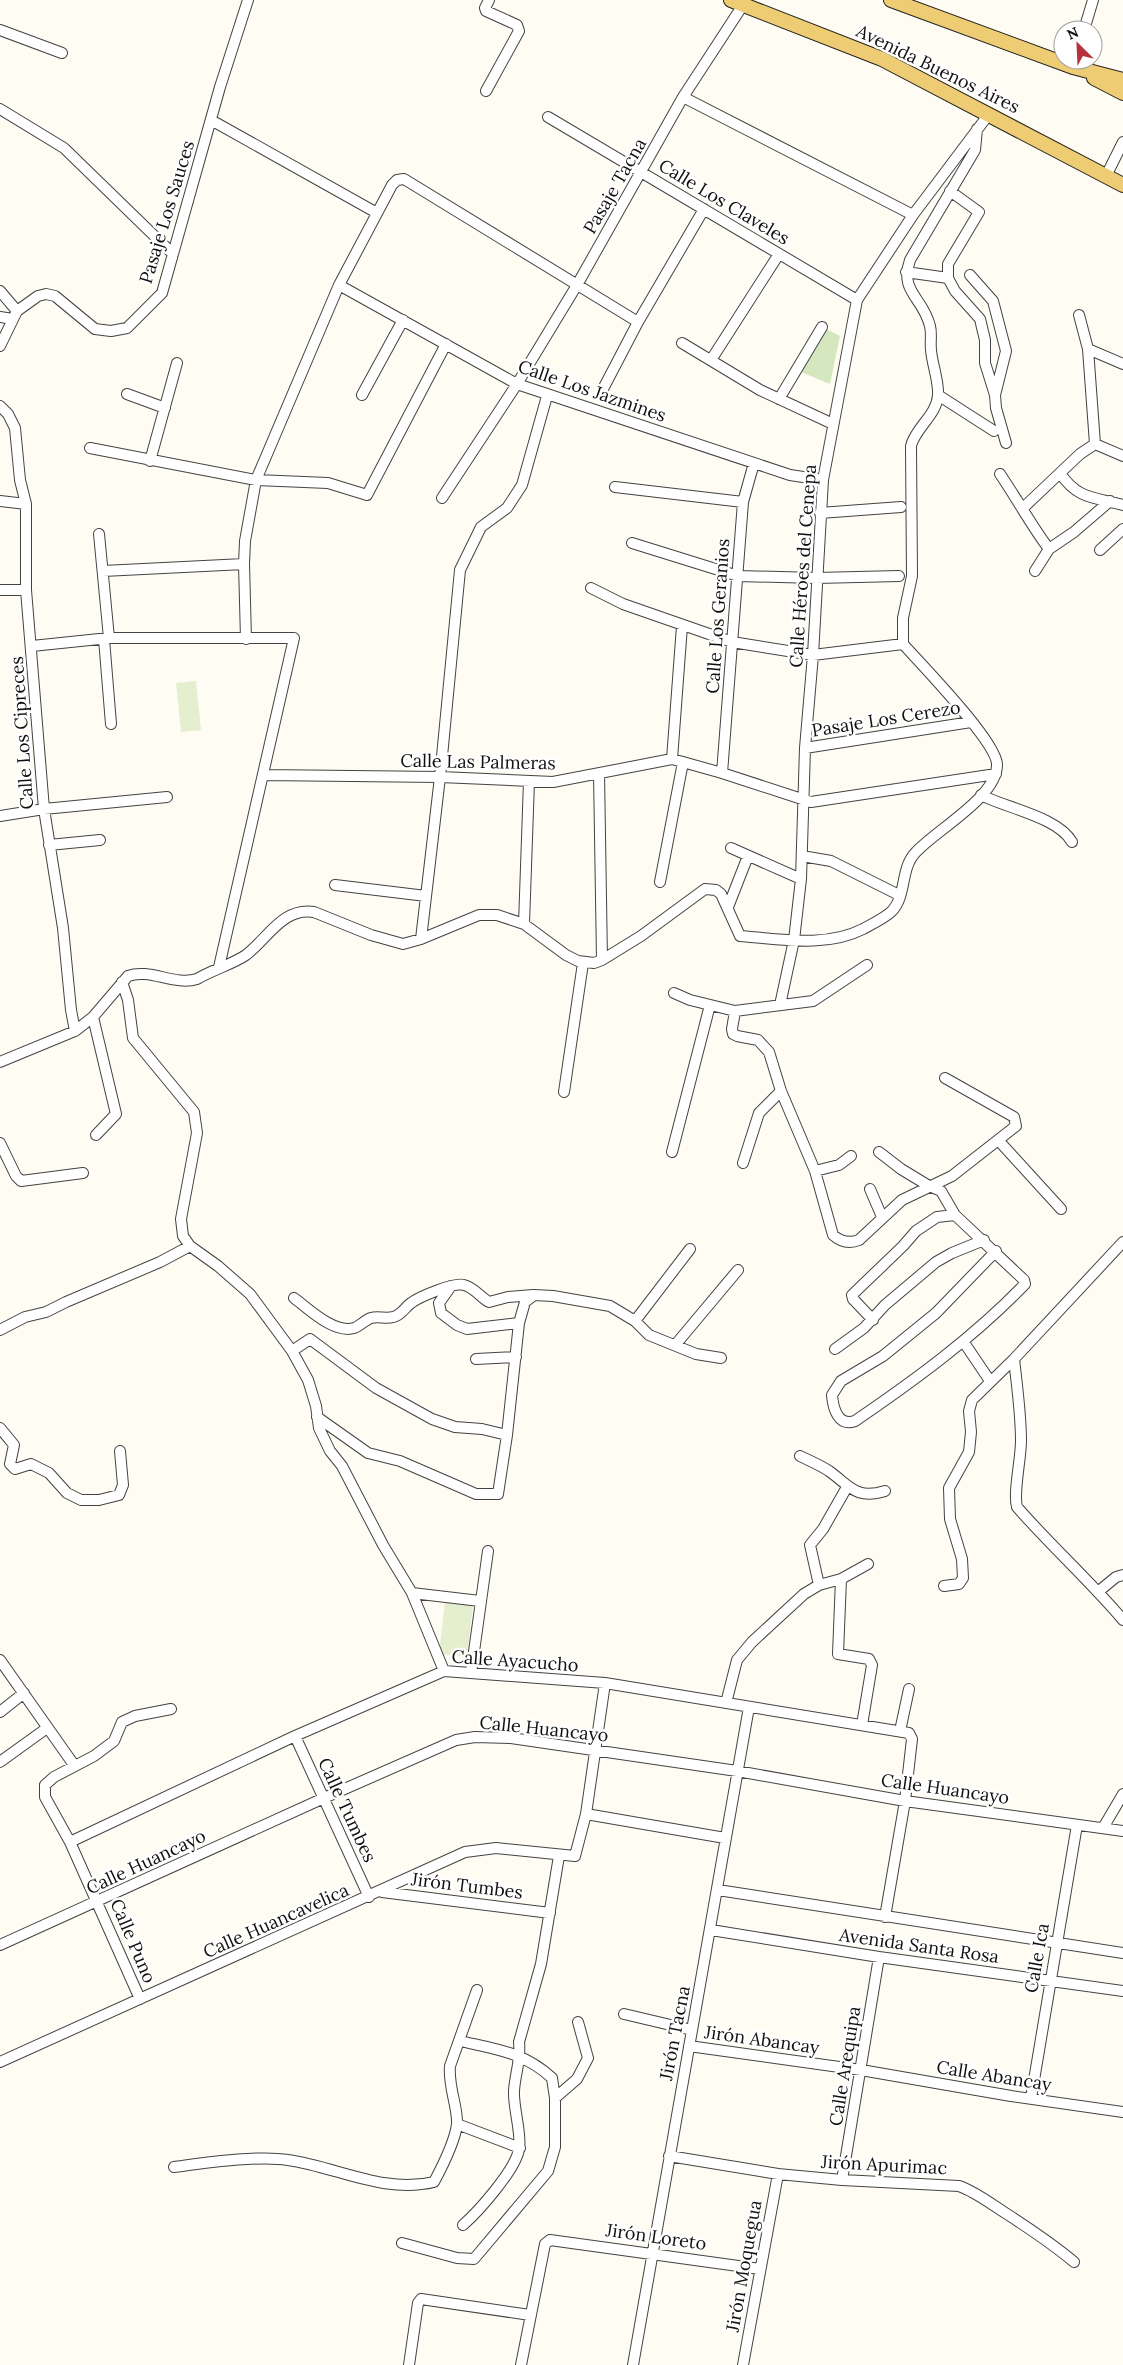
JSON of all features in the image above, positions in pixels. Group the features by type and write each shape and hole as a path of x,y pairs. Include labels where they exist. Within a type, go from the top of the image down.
{"main road":[{"path":"892,0 1053,57"},
{"name":"Avenida Buenos Aires","path":"737,2 882,59 1123,185"},
{"path":"1084,70 1123,93"},
{"path":"1092,70 1123,80"}],"street":[{"name":"Pasaje Los Sauces","path":"15,315 38,296 46,294 55,296 95,329 111,331 127,328 162,293 211,120 248,0"},
{"path":"486,91 519,31 517,25 486,11 485,8 489,0"},
{"path":"1087,20 1094,0"},
{"name":"Pasaje Tacna","path":"442,498 517,384 577,284 737,2"},
{"path":"0,30 62,52"},
{"path":"683,98 913,215"},
{"path":"0,109 64,148 173,254"},
{"name":"Calle Héroes del Cenepa","path":"780,1005 794,940 801,879 805,748 813,655 823,480 857,300 913,215 989,114"},
{"name":"Calle Los Claveles","path":"548,117 857,300"},
{"path":"211,120 377,213"},
{"path":"1,1059 75,1031 93,1017 122,982 134,974 189,981 246,954 290,914 304,910 314,912 371,935 403,944 421,939 479,915 498,914 524,924 566,955 583,963 602,960 641,936 705,889 716,890 728,907 740,936 794,940 834,940 862,929 892,910 899,895 906,866 915,852 990,787 998,764 993,750 971,722 902,644 903,618 912,576 912,439 933,410 938,396 931,349 930,326 919,301 906,282 906,272 910,260 975,150 977,129"},
{"path":"1106,176 1123,142"},
{"path":"246,639 245,541 256,480 339,285 392,185 397,180 404,179 638,322"},
{"path":"950,191 979,212 948,264 948,278 955,291 980,319 985,340 985,363 995,395 996,408 1006,443"},
{"path":"603,389 638,322 704,209"},
{"path":"711,360 779,254"},
{"path":"906,272 948,278"},
{"path":"970,275 993,300 1006,351 995,395"},
{"name":"Calle Los Jazmines","path":"339,285 517,384 547,396 790,475 823,480"},
{"path":"0,291 15,315"},
{"path":"0,317 15,315"},
{"path":"0,346 15,315"},
{"path":"1079,315 1088,349 1095,444"},
{"path":"362,395 403,320"},
{"path":"779,399 822,327"},
{"path":"682,343 779,399 833,424"},
{"path":"90,448 256,480 328,483 367,494 446,344"},
{"path":"1088,349 1123,364"},
{"path":"150,461 177,363"},
{"path":"127,394 165,408"},
{"path":"421,939 440,778 460,570 480,528 508,508 522,485 547,396"},
{"path":"938,396 994,431"},
{"name":"Calle Los Cipreces","path":"0,406 8,414 15,428 20,480 26,504 26,590 44,809 63,928 71,1010 75,1031"},
{"path":"1095,444 1123,456"},
{"path":"1023,508 1080,454 1095,444"},
{"name":"Calle Los Geranios","path":"722,773 742,502 754,463"},
{"path":"1060,473 1069,487 1080,493 1123,506"},
{"path":"1000,474 1023,508 1027,519 1049,549"},
{"path":"615,487 742,502"},
{"path":"0,501 26,504"},
{"path":"1035,572 1049,549 1074,532 1110,502"},
{"path":"820,513 901,507"},
{"path":"1100,550 1123,529"},
{"path":"99,534 103,571 111,724"},
{"path":"632,543 738,576 816,578 898,576"},
{"path":"103,571 244,564"},
{"path":"591,588 623,604 732,642 813,655 902,644"},
{"path":"0,590 26,590"},
{"path":"672,759 682,626"},
{"path":"32,646 106,639 294,638 219,966"},
{"name":"Pasaje Los Cerezo","path":"805,748 971,722"},
{"name":"Calle Las Palmeras","path":"262,775 553,782 672,759 811,802 996,774"},
{"path":"660,882 683,762"},
{"path":"599,773 602,960"},
{"path":"524,924 529,781"},
{"path":"982,795 1046,822 1069,837 1072,842"},
{"path":"0,816 44,809 167,797"},
{"path":"49,844 100,840"},
{"path":"731,848 801,879"},
{"path":"728,907 748,856"},
{"path":"802,856 831,861 899,895"},
{"path":"335,885 426,896"},
{"path":"564,1092 583,963"},
{"path":"674,993 690,1000 735,1011 817,1000 866,966"},
{"path":"122,982 128,1000 132,1038 194,1112 197,1133 181,1219 183,1236 190,1246 218,1266 250,1294 292,1351 308,1380 318,1428 330,1451 342,1466 383,1545 412,1593 444,1671"},
{"path":"672,1152 710,1005"},
{"path":"735,1011 733,1034 758,1040 765,1045 781,1091 815,1172 833,1235 846,1242 859,1240 902,1200 952,1176 1016,1126 1016,1119 945,1078"},
{"path":"93,1017 116,1114 113,1120 96,1135"},
{"path":"743,1163 759,1114 781,1091"},
{"path":"999,1141 1061,1209"},
{"path":"0,1143 16,1176 21,1181 83,1173"},
{"path":"879,1152 901,1169 941,1191 955,1214 984,1240 996,1252 1024,1280 1025,1284 962,1341 910,1384 855,1421 846,1422 837,1414 832,1395 841,1381 882,1356 926,1322 996,1252"},
{"path":"815,1172 839,1165 851,1156"},
{"path":"870,1189 882,1217"},
{"path":"873,1320 853,1299 852,1295 904,1246 916,1231 937,1217 955,1214"},
{"path":"835,1349 873,1320 885,1305 936,1262 952,1253 984,1240"},
{"path":"944,1586 959,1584 964,1578 962,1559 950,1519 949,1488 969,1452 971,1432 969,1410 972,1400 990,1380 1014,1359 1123,1242"},
{"path":"0,1330 25,1317 46,1312 160,1262 190,1246"},
{"path":"635,1321 690,1249"},
{"path":"676,1344 738,1270"},
{"path":"294,1298 334,1326 345,1329 354,1328 370,1318 392,1318 400,1314 410,1303 451,1286 463,1284 474,1289 480,1298 489,1302 508,1297 534,1295 610,1306 635,1321 649,1335 676,1344 696,1354 722,1358"},
{"path":"451,1286 439,1303 441,1313 457,1325 467,1329 519,1323"},
{"path":"317,1417 368,1453 400,1461 476,1494 498,1494 507,1435 519,1323 525,1302 534,1295"},
{"path":"292,1351 310,1339 376,1388 432,1419 455,1427 482,1429 507,1435"},
{"path":"962,1341 990,1380"},
{"path":"476,1359 516,1357"},
{"path":"1014,1359 1021,1438 1020,1467 1015,1500 1018,1507 1048,1543 1099,1592 1123,1620"},
{"path":"0,1428 14,1445 10,1464 15,1469 31,1464 49,1473 67,1494 81,1500 99,1500 119,1495 123,1485 120,1451"},
{"path":"800,1456 828,1471 847,1487 864,1495 885,1492"},
{"path":"819,1585 810,1545 824,1529 847,1487"},
{"path":"471,1673 488,1551"},
{"path":"726,1703 737,1660 752,1642 804,1594 819,1585 841,1579 868,1564"},
{"path":"1099,1592 1116,1577 1123,1575"},
{"path":"841,1579 838,1654 869,1660 872,1664 862,1725"},
{"path":"412,1593 480,1601"},
{"path":"0,1660 4,1671 24,1693 74,1765 94,1756 114,1741 122,1722 135,1716 171,1709"},
{"name":"Calle Ayacucho","path":"70,1842 295,1736 444,1671 605,1683 900,1731"},
{"path":"605,1683 586,1814 725,1838"},
{"path":"885,1917 905,1801 912,1739 910,1733 900,1731 909,1690"},
{"path":"0,1712 24,1693"},
{"name":"Jirón Tacna","path":"632,2365 711,1930 725,1838 749,1707"},
{"path":"0,1762 47,1728"},
{"name":"Calle Tumbes","path":"295,1736 369,1897"},
{"name":"Calle Huancayo","path":"0,1946 324,1798 456,1740 469,1737 497,1737 596,1750 737,1771 905,1801 1123,1831"},
{"name":"Calle Puno","path":"74,1765 45,1785 45,1797 70,1842 98,1901 140,1999"},
{"path":"1103,1828 1123,1794"},
{"name":"Calle Huancavelica","path":"0,2062 381,1892 460,1854 477,1849 496,1848 572,1857 576,1855 586,1814"},
{"name":"Calle Ica","path":"1031,2098 1049,1980 1077,1825"},
{"path":"463,2225 475,2214 511,2167 520,2148 514,2092 521,2056 519,2042 541,1964 559,1856"},
{"name":"Avenida Santa Rosa","path":"718,1890 1123,1953"},
{"name":"Jirón Tumbes","path":"381,1892 550,1914"},
{"name":"Avenida Santa Rosa","path":"711,1930 879,1957 1123,1991"},
{"name":"Calle Arequipa","path":"842,2180 879,1957"},
{"path":"174,2167 248,2160 287,2159 389,2184 418,2186 434,2182 444,2164 457,2124 449,2079 450,2066 477,1990"},
{"path":"624,2014 692,2030"},
{"path":"555,2098 576,2079 588,2058 578,2022"},
{"path":"402,2243 457,2258 474,2259 520,2208 548,2171 554,2147 555,2098 552,2078 540,2067 521,2056 460,2040"},
{"name":"Jirón Abancay","path":"689,2046 861,2070"},
{"name":"Calle Abancay","path":"861,2070 1123,2112"},
{"path":"457,2124 520,2148"},
{"name":"Jirón Apurimac","path":"669,2156 778,2174 842,2180 959,2186 969,2189 1059,2248 1074,2262"},
{"name":"Jirón Moquegua","path":"743,2365 778,2174"},
{"name":"Jirón Loreto","path":"530,2315 548,2240 760,2268"},
{"path":"409,2365 420,2300 530,2315 520,2365"}],"green space":[{"path":"822,327 840,336 830,384 796,370"},
{"path":"196,681 201,730 181,732 176,683"},
{"path":"445,1601 473,1605 467,1657 439,1654"}]}
